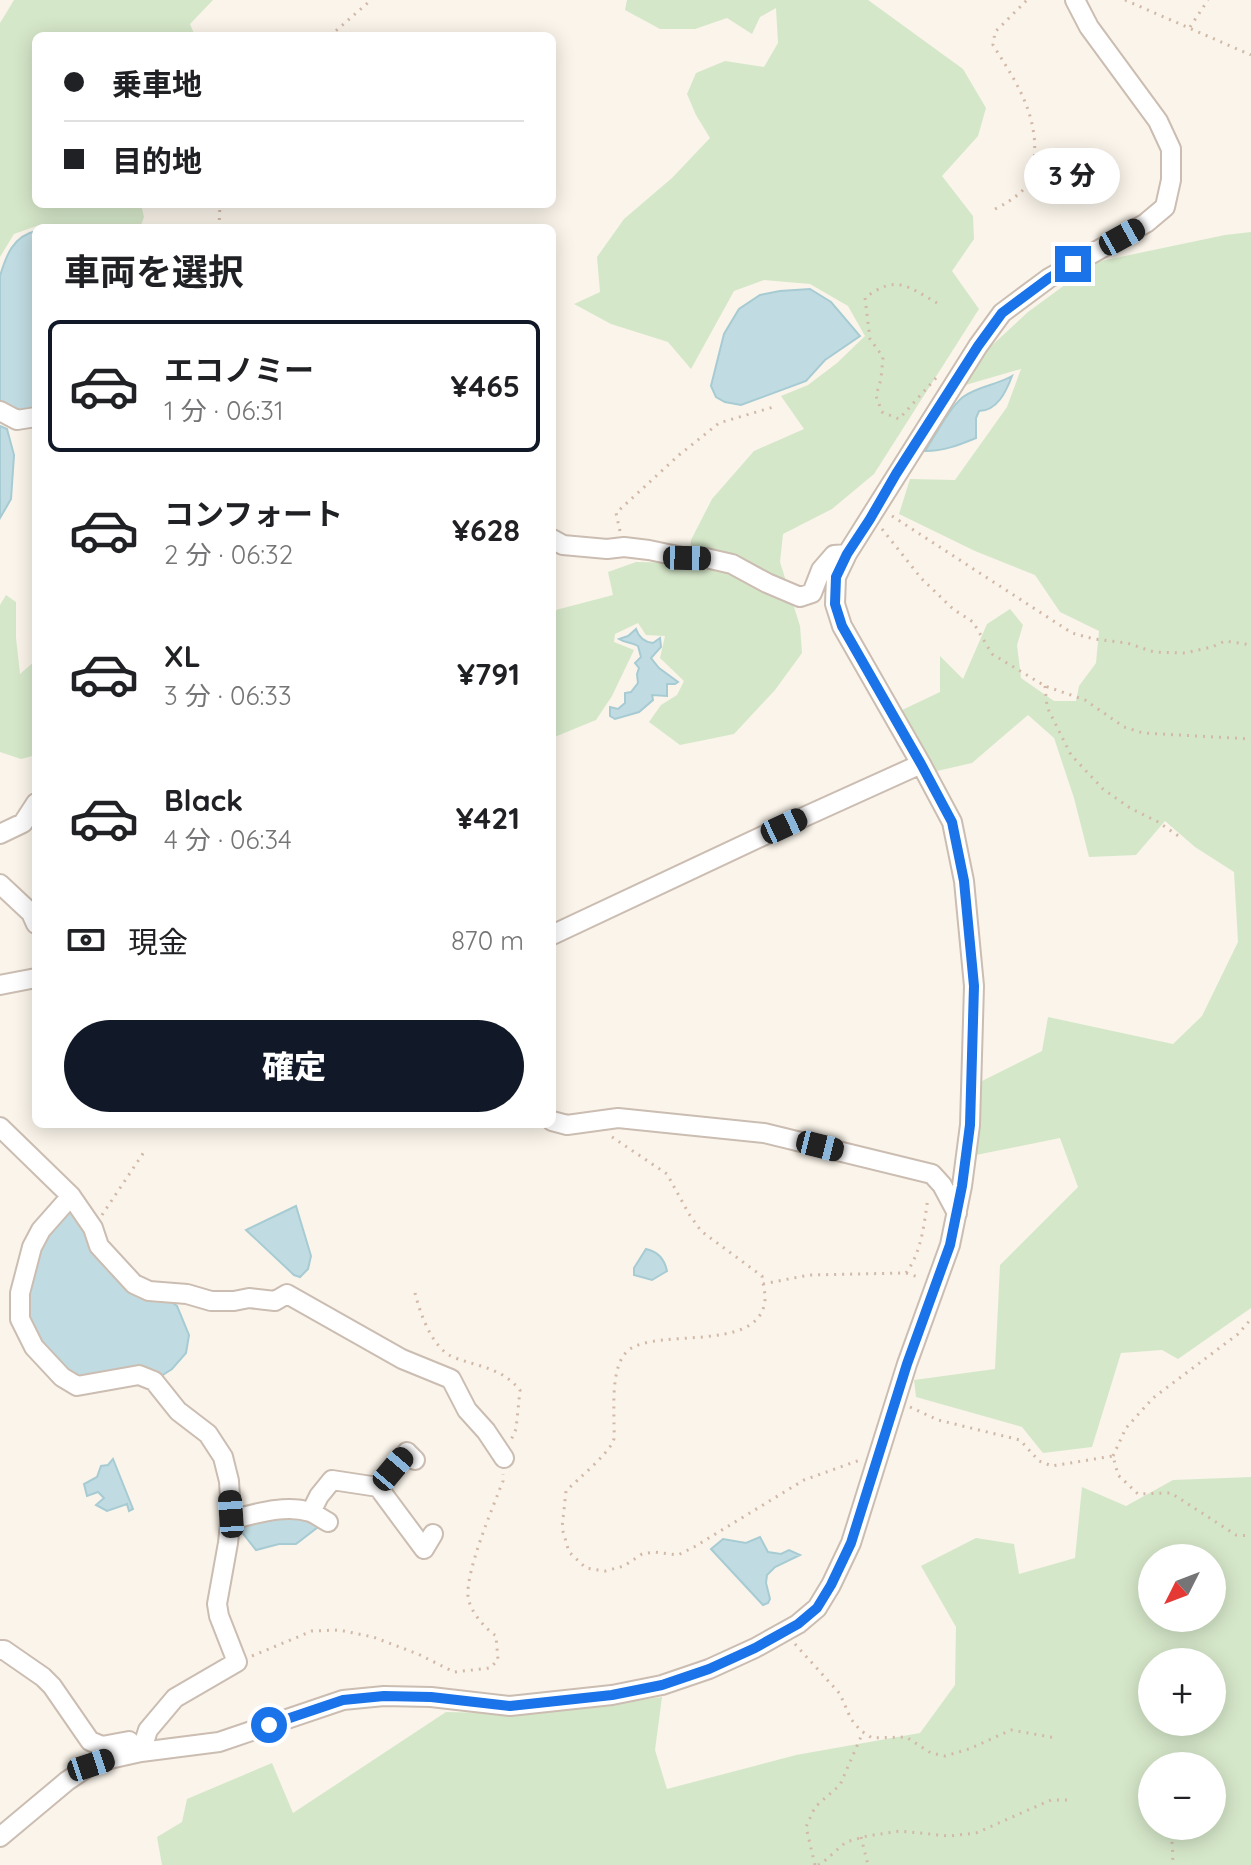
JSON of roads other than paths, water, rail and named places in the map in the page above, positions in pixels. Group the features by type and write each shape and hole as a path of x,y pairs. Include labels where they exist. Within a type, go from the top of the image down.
{"street":[{"path":"0,1837 91,1765 141,1752 219,1742 343,1700 384,1696 431,1697 510,1706 612,1695 662,1685 709,1669 798,1624 817,1608 831,1585 851,1543 950,1245 970,1125 974,986 964,881 952,822 842,626 835,604 836,577 920,436 1002,313 1049,278 1146,223 1165,207 1171,180 1171,149 1158,121 1089,27 1075,0"},
{"path":"0,411 17,420 32,418"},
{"path":"556,541 563,545 607,549 624,547 687,558 706,558 732,564 800,597 812,593 821,570 834,555 847,554"},
{"path":"556,933 921,764"},
{"path":"0,834 23,823 32,809"},
{"path":"0,884 32,915"},
{"path":"0,985 32,979"},
{"path":"556,1122 567,1125 618,1118 764,1133 932,1174 942,1185 957,1213"},
{"path":"0,1127 71,1196 93,1228 99,1246 134,1284 149,1291 187,1294 211,1301 249,1298 275,1301 287,1294 402,1359 451,1379 467,1410 504,1458"},
{"path":"71,1196 41,1230 32,1247 20,1293 20,1319 34,1347 62,1377 77,1386 139,1375 154,1381 178,1411 208,1434 223,1457 229,1481 228,1543 217,1604 237,1662 175,1698 148,1730 141,1752"},
{"path":"378,1487 407,1452 415,1460"},
{"path":"311,1512 332,1480 361,1483 378,1487 424,1549 433,1534"},
{"path":"230,1520 291,1510 311,1512 328,1522"},
{"path":"0,1650 52,1686 90,1741 102,1746 129,1741 141,1752"}],"water":[{"path":"32,232 32,411 12,412 0,403 0,276 16,242"},
{"path":"810,289 831,302 860,336 825,360 806,381 741,405 716,397 711,386 724,334 739,309 760,295"},
{"path":"1012,376 996,404 979,411 976,438 945,449 925,451 947,415 963,397"},
{"path":"0,426 7,429 14,455 11,499 0,518"},
{"path":"636,629 647,642 653,643 660,638 661,647 651,658 678,682 667,684 667,696 652,695 653,700 639,712 615,719 610,716 610,707 618,709 625,703 625,693 631,692 638,683 639,668 635,663 641,657 638,646 619,639"},
{"path":"296,1206 311,1256 308,1269 300,1277 294,1275 246,1230"},
{"path":"70,1207 94,1246 177,1306 189,1335 186,1353 161,1376 148,1368 136,1367 80,1379 51,1354 34,1331 28,1302 36,1262 49,1231"},
{"path":"646,1249 660,1256 667,1271 652,1280 634,1275 634,1268"},
{"path":"113,1459 133,1509 129,1511 127,1504 107,1511 96,1505 104,1498 98,1492 87,1496 84,1484 97,1477 101,1466 108,1465"},
{"path":"290,1512 322,1524 296,1544 279,1544 256,1550 234,1522"},
{"path":"760,1537 768,1552 781,1554 789,1550 800,1555 775,1567 767,1575 770,1599 763,1605 711,1549 723,1539 746,1543"}]}
